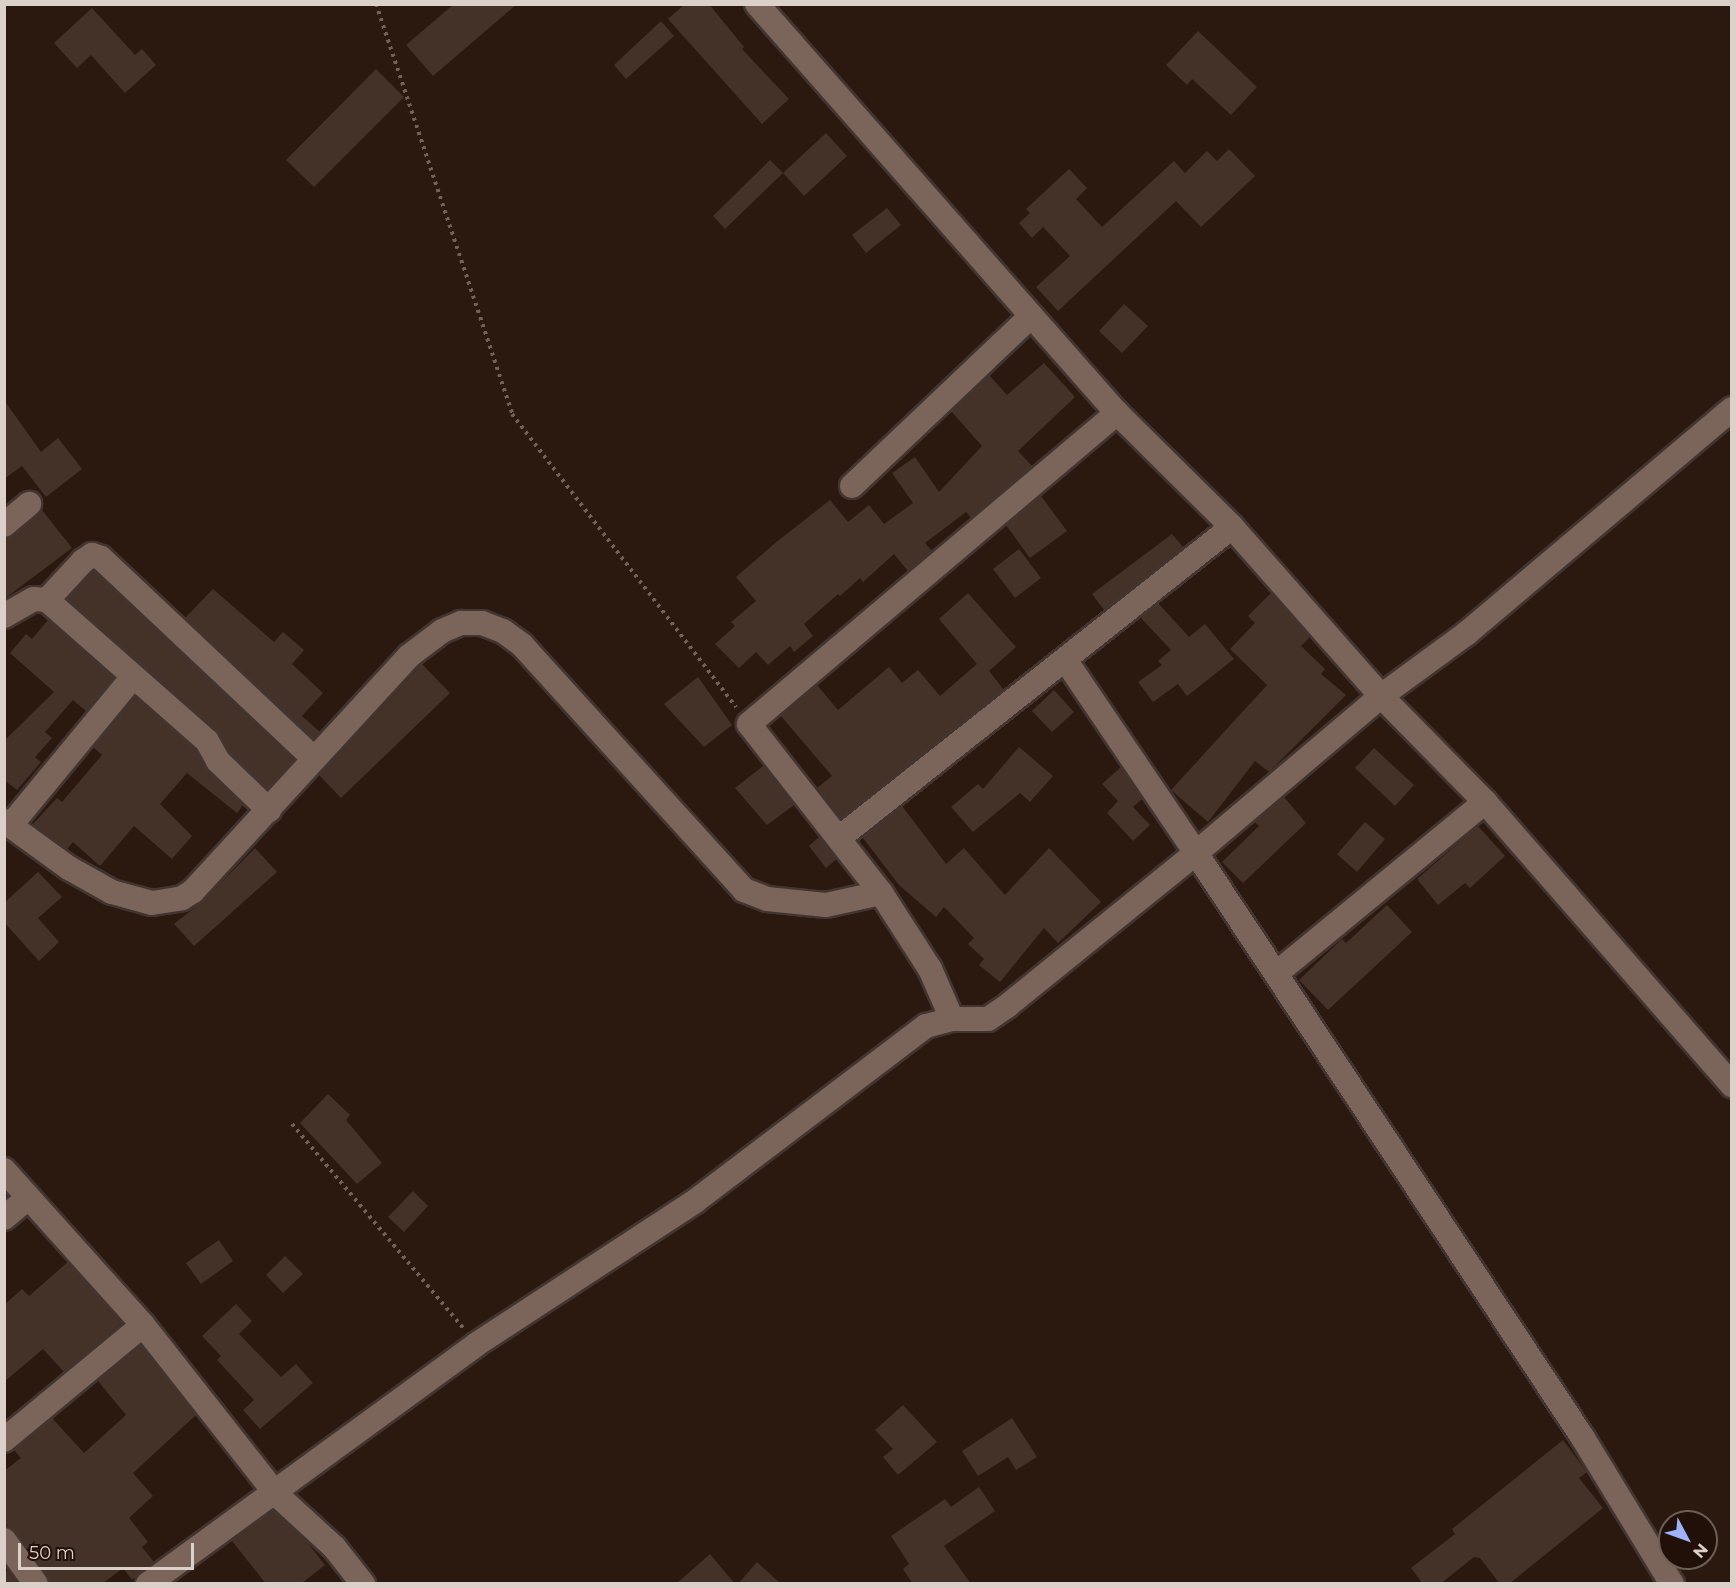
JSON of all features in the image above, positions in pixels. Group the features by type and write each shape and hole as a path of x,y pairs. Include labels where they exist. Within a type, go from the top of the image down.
{"street":[{"path":"757,4 1117,413 1232,527 1381,696 1485,802 1731,1085"},
{"path":"852,486 1031,316"},
{"path":"148,1584 477,1344 694,1202 882,1057 926,1026 952,1019 988,1019 1007,1006 1196,853 1381,696 1467,633 1731,409"},
{"path":"952,1019 930,969 881,893 749,724 1117,413"},
{"path":"4,525 29,504"},
{"path":"839,838 1066,661 1232,527"},
{"path":"47,600 83,561 92,555 101,558 313,758"},
{"path":"6,610 34,599 47,600 132,678 207,741 218,761 269,810"},
{"path":"132,678 7,824 93,882 131,899 152,903 174,901 194,891 269,810 313,758 409,656 442,631 461,623 482,623 503,631 522,645 744,891 767,899 826,905 881,893"},
{"path":"1066,661 1278,972 1583,1438 1672,1584"},
{"path":"1278,972 1485,802"},
{"path":"4,1170 143,1325 275,1493 334,1547 363,1584"},
{"path":"4,1218 28,1198"},
{"path":"4,1440 143,1325"},
{"path":"4,1540 36,1584"}],"path":[{"path":"376,4 512,414 749,724"},
{"path":"292,1124 477,1344"}],"building":[{"path":"454,4 517,4 433,76 406,45"},
{"path":"685,4 709,4 744,47 742,49 789,99 762,124 668,19"},
{"path":"92,8 135,55 142,49 156,65 125,93 91,55 77,68 54,43"},
{"path":"661,21 674,36 626,79 614,65"},
{"path":"1198,31 1257,87 1231,115 1192,79 1187,85 1166,65"},
{"path":"376,69 404,97 314,187 286,160"},
{"path":"826,133 847,156 804,196 783,173"},
{"path":"1229,149 1255,176 1201,227 1176,201 1058,311 1036,287 1070,256 1043,227 1032,238 1019,223 1030,213 1026,209 1069,169 1087,188 1076,199 1102,227 1174,161 1185,173 1207,151 1217,161"},
{"path":"770,160 783,173 725,229 713,216"},
{"path":"887,208 901,225 866,253 852,235"},
{"path":"1124,304 1148,326 1122,353 1099,331"},
{"path":"1044,363 1075,397 1018,451 1032,466 971,518 966,512 925,543 932,551 908,571 894,554 863,582 860,578 840,596 838,594 804,624 813,636 794,652 790,646 768,665 756,652 739,668 715,644 735,626 731,622 756,601 736,577 774,544 830,500 848,522 869,505 884,524 913,503 892,473 915,457 939,492 982,446 951,411 989,375 1007,395"},
{"path":"4,400 41,452 58,438 82,469 46,497 22,466 4,479"},
{"path":"1041,496 1067,531 1030,558 1006,525"},
{"path":"42,510 72,548 4,599 4,539"},
{"path":"1172,534 1183,547 1104,610 1092,594"},
{"path":"1019,549 1041,578 1015,598 993,569"},
{"path":"94,571 294,760 268,789 229,752 216,730 67,599"},
{"path":"213,589 274,642 283,632 304,650 292,664 323,693 302,716 320,732 313,739 185,618"},
{"path":"968,593 1016,647 989,671 1004,690 841,818 817,788 832,776 781,716 817,685 838,710 889,667 902,683 918,670 940,696 977,664 939,619"},
{"path":"1271,593 1310,637 1301,646 1325,669 1321,674 1346,695 1269,772 1255,761 1208,822 1171,790 1267,685 1230,649 1255,623 1248,616"},
{"path":"1158,603 1189,637 1205,624 1234,659 1187,696 1178,684 1153,702 1138,682 1162,665 1158,661 1171,650 1141,618"},
{"path":"48,620 114,678 86,711 73,700 45,732 52,738 35,757 41,762 17,790 4,780 4,741 54,692 10,653 26,634 32,639"},
{"path":"422,664 450,693 341,798 319,775"},
{"path":"698,677 732,725 704,747 664,704"},
{"path":"1054,690 1074,712 1052,732 1032,711"},
{"path":"135,697 196,750 208,771 243,805 237,813 187,773 160,804 192,836 172,859 134,826 100,866 73,842 67,849 33,824 57,798 62,802 102,755 93,747"},
{"path":"1019,747 1053,776 1030,802 1020,793 973,832 951,807 978,784 983,789"},
{"path":"1374,748 1414,785 1395,806 1355,768"},
{"path":"763,766 794,805 767,825 735,788"},
{"path":"1121,767 1142,799 1133,807 1150,825 1133,841 1107,813 1118,801 1102,784"},
{"path":"1284,797 1306,823 1243,883 1222,862 1259,826 1255,822"},
{"path":"902,806 946,864 964,848 1005,895 1049,848 1101,902 1058,943 1044,928 1000,982 979,965 984,959 968,944 974,938 944,907 936,917 899,885 863,838 858,841"},
{"path":"1365,822 1385,839 1357,872 1337,854"},
{"path":"1478,826 1505,856 1470,888 1465,883 1438,905 1417,879"},
{"path":"819,837 837,859 826,868 809,846"},
{"path":"255,848 277,872 194,946 174,924 203,901"},
{"path":"38,872 62,897 38,918 59,942 39,961 4,922 4,903"},
{"path":"1387,905 1412,932 1328,1010 1299,980 1342,939 1346,943"},
{"path":"328,1094 350,1115 346,1120 382,1163 357,1184 300,1123"},
{"path":"413,1191 428,1206 404,1232 388,1217"},
{"path":"219,1240 233,1261 201,1284 186,1263"},
{"path":"285,1256 303,1274 283,1293 266,1275"},
{"path":"68,1262 122,1323 64,1372 43,1349 4,1382 4,1305 22,1289 29,1296"},
{"path":"236,1304 252,1321 239,1334 281,1377 296,1364 313,1383 260,1429 243,1410 254,1400 217,1360 221,1356 202,1336"},
{"path":"141,1345 196,1415 133,1473 153,1496 129,1518 148,1542 142,1547 154,1562 132,1580 123,1568 102,1584 50,1584 4,1521 4,1471 21,1458 14,1450 52,1418 84,1453 126,1415 98,1381"},
{"path":"903,1405 937,1442 898,1475 883,1457 893,1449 875,1430"},
{"path":"1012,1418 1037,1457 1016,1470 1008,1457 978,1476 962,1451"},
{"path":"1563,1440 1587,1472 1579,1478 1603,1508 1509,1584 1500,1584 1480,1558 1474,1557 1440,1584 1423,1584 1411,1568 1455,1534 1452,1529"},
{"path":"979,1487 995,1511 944,1546 971,1584 913,1584 903,1569 909,1564 891,1536 945,1499 951,1507"},
{"path":"273,1510 307,1542 325,1565 301,1584 266,1584 232,1541"},
{"path":"710,1554 735,1584 676,1584"},
{"path":"757,1562 781,1584 738,1584"},
{"path":"7,1569 18,1584 4,1584"}]}
